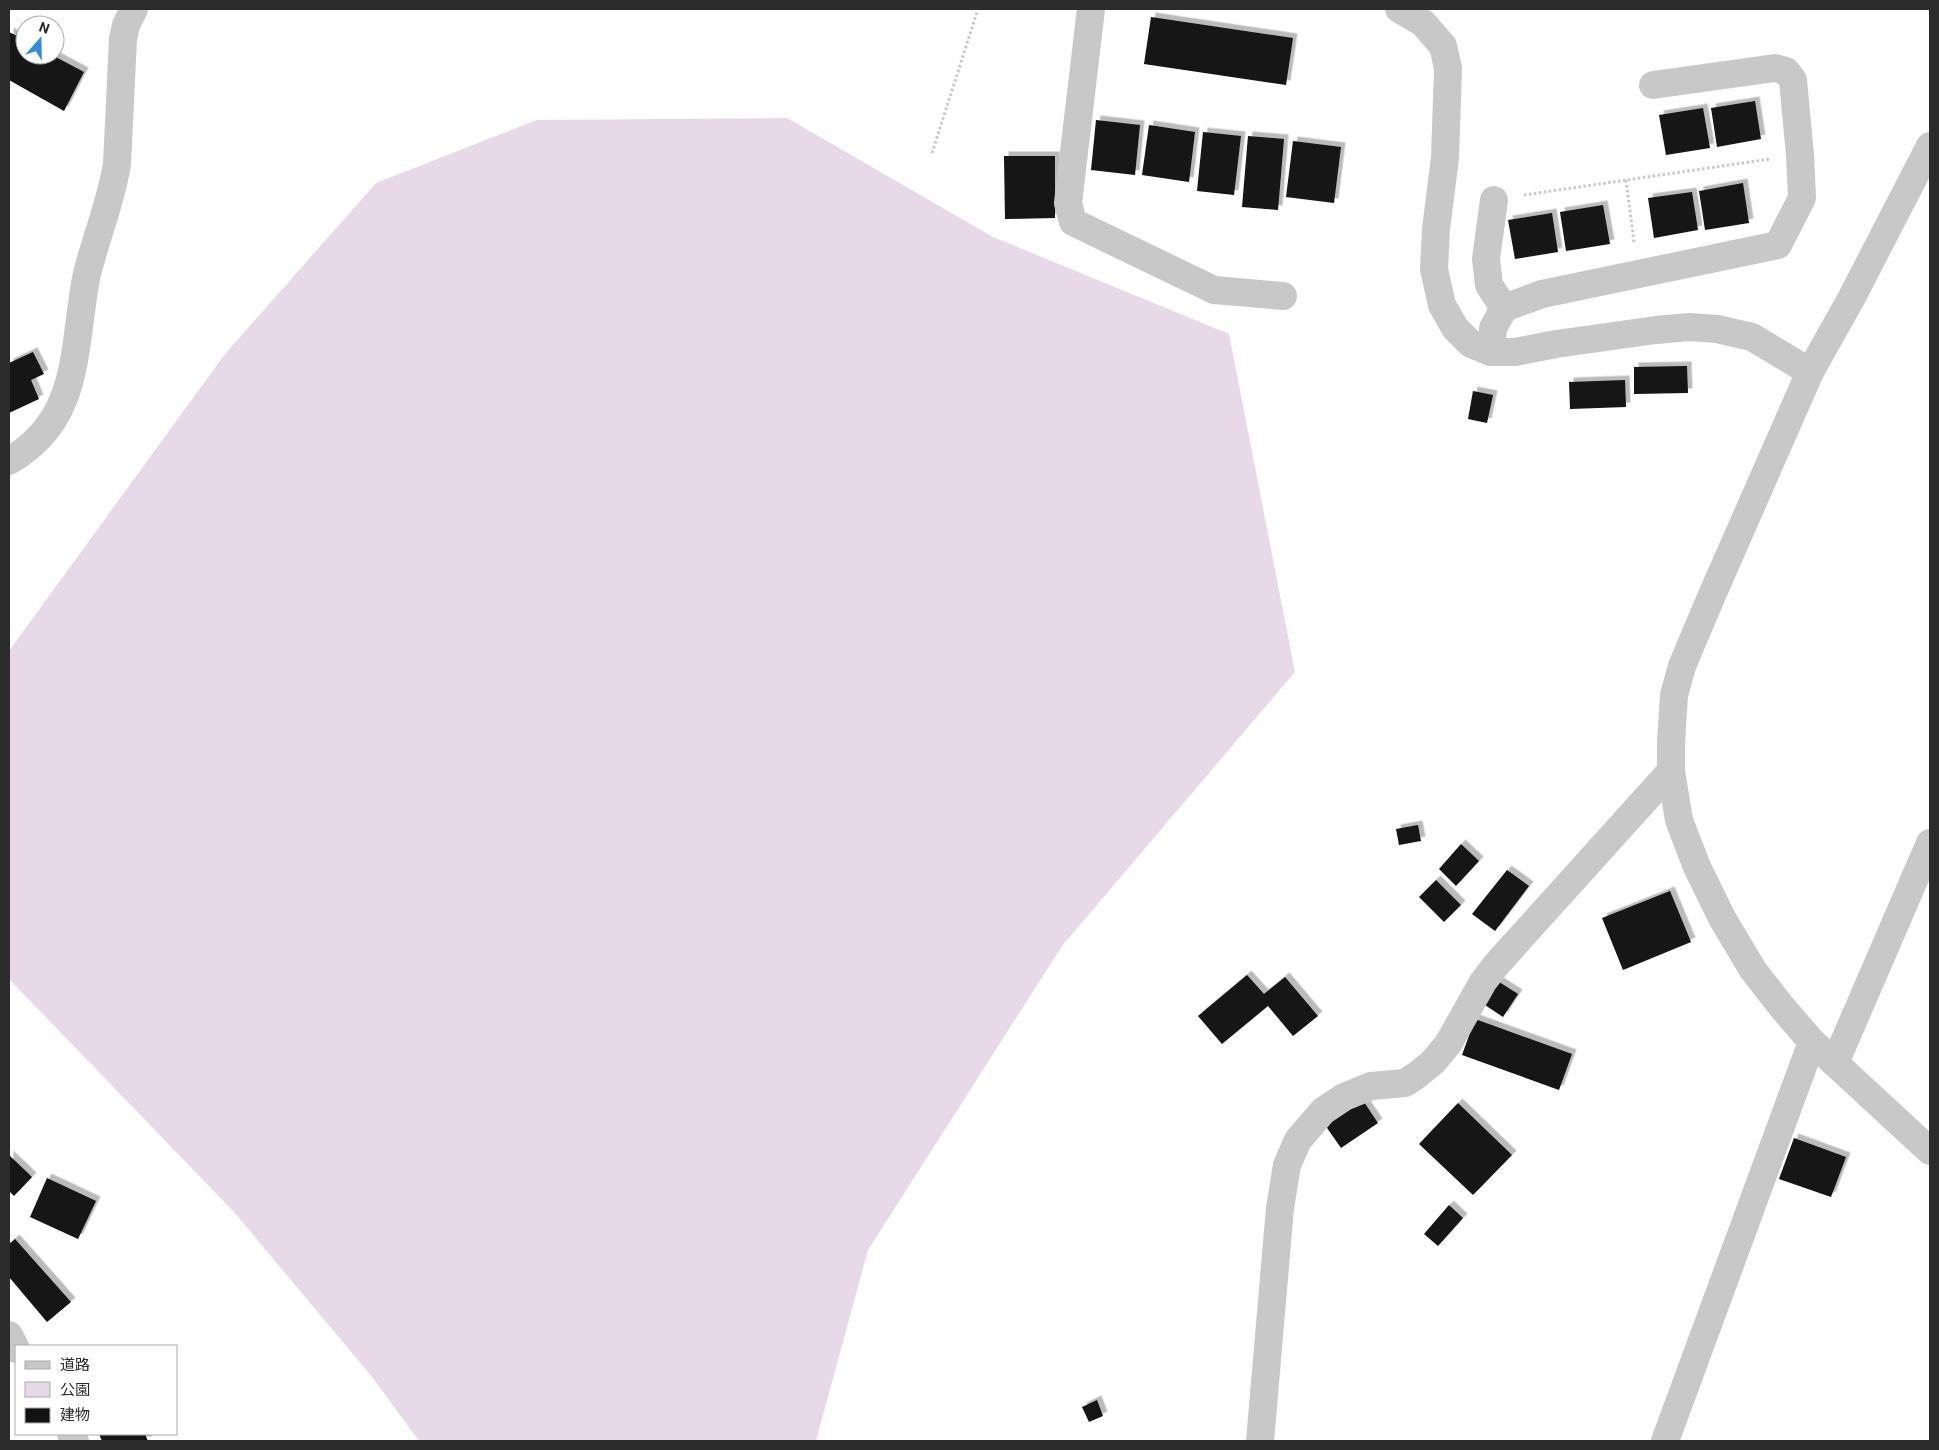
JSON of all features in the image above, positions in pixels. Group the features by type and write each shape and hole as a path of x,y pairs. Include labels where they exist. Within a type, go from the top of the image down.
{"street":[{"path":"9,461 21,454 56,417 69,388 86,276 114,182 117,164 123,39 126,25 134,9"},
{"path":"1091,9 1068,204 1073,222 1214,290 1283,296"},
{"path":"1399,9 1423,22 1443,46 1448,68 1445,158 1436,228 1434,269 1442,305 1455,328 1471,344 1491,352 1515,352 1626,334 1690,327 1717,329 1752,337 1810,372"},
{"path":"1491,352 1493,328 1504,308 1542,294 1778,245 1802,198 1793,80 1786,71 1775,68 1653,85"},
{"path":"1930,146 1921,186 1852,297 1810,372 1682,666 1673,703 1671,771 1679,820 1697,867 1722,918 1753,970 1812,1042 1930,1150"},
{"path":"1494,200 1486,259 1489,285 1504,308"},
{"path":"1260,1441 1280,1208 1287,1165 1298,1140 1324,1111 1344,1097 1371,1086 1405,1082 1433,1062 1448,1044 1483,982 1496,965 1671,771"},
{"path":"1835,1064 1930,843"},
{"path":"1665,1441 1812,1042"},
{"path":"9,1335 15,1347"}],"path":[{"path":"932,153 978,9"},
{"path":"1494,200 1800,155"},
{"path":"1626,180 1638,274"}],"green space":[{"path":"787,118 993,237 1229,334 1295,672 1062,946 868,1250 816,1441 419,1441 373,1378 234,1212 9,979 9,651 225,354 376,183 537,120"}],"building":[{"path":"1151,17 1293,38 1286,85 1144,64"},
{"path":"9,32 15,35 15,65 65,65 65,62 84,72 64,111 9,80"},
{"path":"1755,101 1761,139 1717,147 1711,108"},
{"path":"1703,108 1710,148 1666,155 1659,115"},
{"path":"1096,120 1140,125 1135,175 1091,170"},
{"path":"1149,125 1195,132 1189,182 1142,175"},
{"path":"1203,132 1241,136 1234,195 1197,191"},
{"path":"1248,136 1284,139 1278,210 1242,207"},
{"path":"1293,141 1341,147 1334,203 1286,197"},
{"path":"1004,156 1055,156 1055,218 1005,219"},
{"path":"1743,183 1749,223 1705,230 1699,191"},
{"path":"1692,192 1698,230 1654,238 1648,198"},
{"path":"1603,205 1610,244 1566,251 1560,212"},
{"path":"1552,213 1558,252 1515,259 1508,220"},
{"path":"33,352 44,374 31,380 39,399 9,413 9,363"},
{"path":"1687,366 1688,393 1634,394 1634,367"},
{"path":"1625,380 1626,407 1570,409 1569,382"},
{"path":"1473,391 1493,395 1487,423 1468,419"},
{"path":"1418,825 1421,841 1399,845 1396,829"},
{"path":"1461,844 1479,861 1456,886 1439,869"},
{"path":"1507,870 1529,886 1495,931 1472,914"},
{"path":"1436,880 1461,905 1444,922 1419,897"},
{"path":"1670,891 1691,942 1623,970 1602,918"},
{"path":"1247,975 1264,994 1285,977 1318,1016 1293,1036 1268,1006 1222,1044 1198,1016"},
{"path":"1496,980 1518,994 1503,1017 1482,1003"},
{"path":"1475,1019 1572,1054 1559,1090 1462,1055"},
{"path":"1362,1099 1378,1123 1341,1148 1325,1125"},
{"path":"1458,1103 1512,1155 1473,1195 1419,1144"},
{"path":"1794,1138 1846,1157 1831,1197 1779,1179"},
{"path":"9,1155 32,1177 14,1196 9,1191"},
{"path":"47,1178 96,1201 78,1239 30,1217"},
{"path":"1449,1205 1463,1218 1438,1246 1424,1234"},
{"path":"15,1239 71,1302 47,1322 9,1277 9,1244"},
{"path":"1097,1400 1103,1416 1089,1422 1082,1407"},
{"path":"99,1435 145,1435 148,1441 102,1441"}]}
